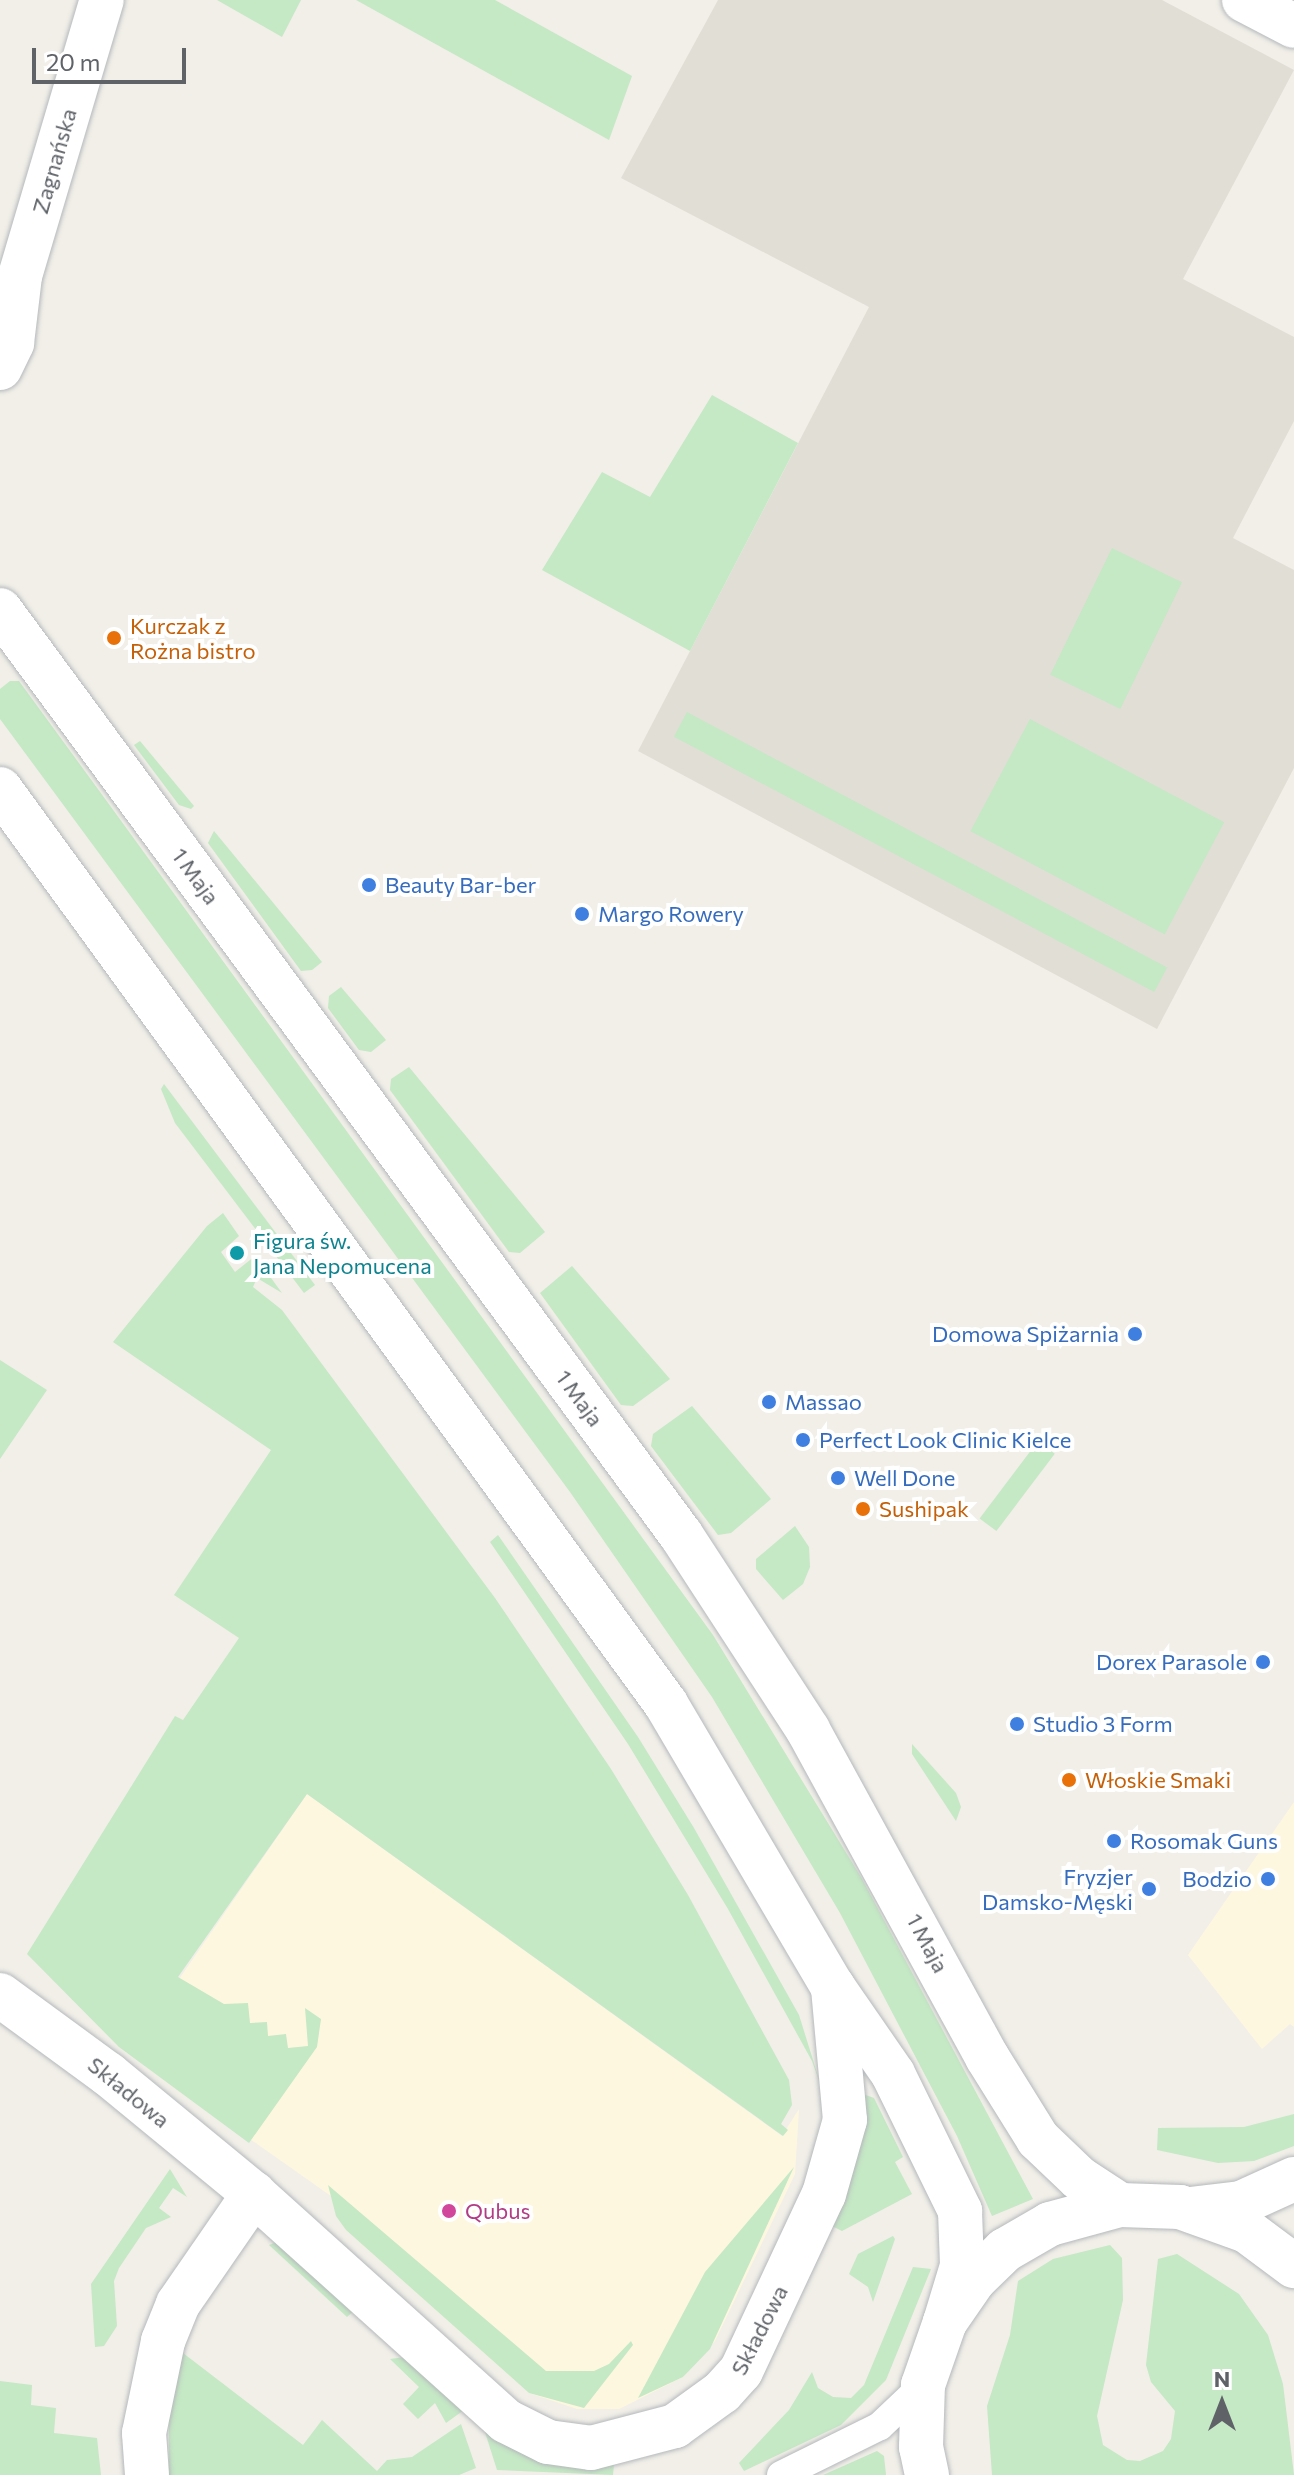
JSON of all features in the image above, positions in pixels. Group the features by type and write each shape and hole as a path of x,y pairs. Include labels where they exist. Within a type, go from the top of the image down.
{"main road":[{"name":"Zagnańska","path":"0,368 12,343 10,282 102,0"},
{"path":"1244,0 1294,26"},
{"name":"1 Maja","path":"0,610 681,1535 808,1730 987,2057 1038,2139 1079,2178 1120,2205"},
{"path":"0,789 596,1600 666,1704 833,1987 893,2074 960,2211 962,2266 923,2385 921,2447 927,2475"},
{"name":"Składowa","path":"0,1995 108,2074 254,2194 519,2429 548,2442 591,2448 661,2432 705,2407 741,2371 824,2194 845,2120 833,1987"},
{"path":"945,2322 974,2280 1005,2250 1050,2224 1120,2205 1190,2209 1241,2203 1294,2179"},
{"path":"147,2475 144,2433 163,2341 178,2304 254,2194"},
{"path":"1190,2209 1247,2231 1294,2266"}],"lane":[{"path":"781,2475 880,2426 923,2385"}],"shaded area":[{"path":"718,0 1162,0 1294,70 1183,279 1294,337 1294,421 1233,538 1294,570 1294,768 1157,1029 638,751 869,307 621,178"},
{"path":"307,1794 782,2136 799,2109 795,2174 715,2341 683,2377 619,2409 577,2409 529,2393 346,2230 331,2196 128,2053"},
{"name":"Bodzio","path":"1294,1802 1294,2027 1290,2024 1262,2049 1188,1955"}],"green space":[{"path":"217,0 301,0 282,37"},
{"path":"356,0 495,0 632,76 609,140"},
{"path":"712,395 798,443 690,651 542,570 602,472 650,497"},
{"path":"1112,548 1182,582 1120,709 1050,675"},
{"path":"10,681 19,681 713,1635 861,1877 1033,2199 992,2216 957,2136 840,1913 712,1697 570,1492 0,719 0,689"},
{"path":"687,712 1167,967 1154,992 674,737"},
{"path":"1030,719 1224,822 1165,934 970,831"},
{"path":"140,741 194,806 191,809 179,805 134,745"},
{"path":"214,831 322,962 312,970 301,971 208,843"},
{"path":"341,987 386,1040 371,1052 359,1050 328,1008 329,996"},
{"path":"409,1067 545,1232 520,1253 509,1252 390,1090 391,1079"},
{"path":"164,1084 315,1285 304,1293 175,1123 161,1089"},
{"path":"223,1213 239,1236 221,1252 235,1272 255,1256 282,1293 257,1278 253,1287 282,1310 495,1598 611,1769 688,1895 789,2080 792,2105 781,2124 788,2130 783,2136 307,1794 178,1977 224,2004 248,2003 250,2023 267,2022 268,2036 286,2034 288,2048 308,2046 305,2008 321,2019 317,2047 249,2143 119,2047 27,1954 175,1716 183,1720 239,1638 174,1595 271,1450 113,1342 207,1226"},
{"path":"572,1266 670,1379 633,1406 621,1405 540,1293"},
{"path":"0,1360 47,1390 0,1459"},
{"path":"692,1406 771,1499 731,1533 718,1535 651,1446 653,1434"},
{"path":"1038,1441 1055,1454 996,1531 980,1518"},
{"path":"795,1526 809,1547 810,1567 803,1584 783,1600 756,1569 756,1559"},
{"path":"498,1535 638,1737 694,1828 799,2015 823,2092 812,2061 728,1909 628,1744 490,1542"},
{"path":"912,1744 956,1793 961,1807 956,1821 912,1754"},
{"path":"863,2094 874,2098 903,2157 895,2162 912,2194 842,2231 830,2225"},
{"path":"1294,2114 1294,2146 1254,2161 1218,2163 1157,2150 1158,2128 1244,2127"},
{"path":"794,2167 710,2349 683,2377 638,2398 705,2272"},
{"path":"170,2169 187,2197 173,2188 159,2208 171,2217 146,2228 119,2268 114,2281 117,2326 104,2346 95,2347 91,2284"},
{"path":"328,2185 546,2371 594,2371 609,2364 631,2341 633,2345 584,2408 529,2393 346,2230 336,2216"},
{"path":"893,2236 895,2239 873,2302 868,2287 849,2274 858,2254"},
{"path":"277,2242 355,2310 347,2317 269,2245"},
{"path":"1110,2245 1122,2258 1123,2300 1097,2416 1103,2445 1127,2460 1140,2461 1163,2451 1171,2439 1175,2411 1151,2382 1146,2365 1158,2259 1177,2254 1239,2294 1268,2335 1283,2384 1294,2475 992,2475 987,2406 1010,2335 1018,2281 1053,2259"},
{"path":"913,2267 931,2269 886,2380 841,2425 744,2471 739,2463 789,2410 812,2372 818,2388 833,2397 851,2398 864,2385"},
{"path":"183,2353 303,2445 322,2420 377,2471 387,2460 412,2457 461,2424 476,2468 459,2475 169,2475 169,2421"},
{"path":"405,2357 464,2410 446,2423 435,2403 418,2419 403,2404 419,2387 390,2359"},
{"path":"0,2381 32,2385 31,2405 56,2408 54,2433 97,2438 101,2475 0,2475"},
{"path":"484,2429 614,2464 613,2475 497,2470"},
{"path":"877,2451 884,2456 886,2475 823,2475"}],"place":[{"name":"Kurczak z Rożna bistro","path":"114,638"},
{"name":"Beauty Bar-ber","path":"369,885"},
{"name":"Margo Rowery","path":"582,914"},
{"name":"Figura św. Jana Nepomucena","path":"237,1253"},
{"name":"Domowa Spiżarnia","path":"1135,1334"},
{"name":"Massao","path":"769,1402"},
{"name":"Perfect Look Clinic Kielce","path":"803,1440"},
{"name":"Well Done","path":"838,1478"},
{"name":"Sushipak","path":"863,1509"},
{"name":"Dorex Parasole","path":"1263,1662"},
{"name":"Studio 3 Form","path":"1017,1724"},
{"name":"Włoskie Smaki","path":"1069,1780"},
{"name":"Rosomak Guns","path":"1114,1841"},
{"name":"Bodzio","path":"1268,1879"},
{"name":"Fryzjer Damsko-Męski","path":"1149,1889"},
{"name":"Qubus","path":"449,2211"}]}
